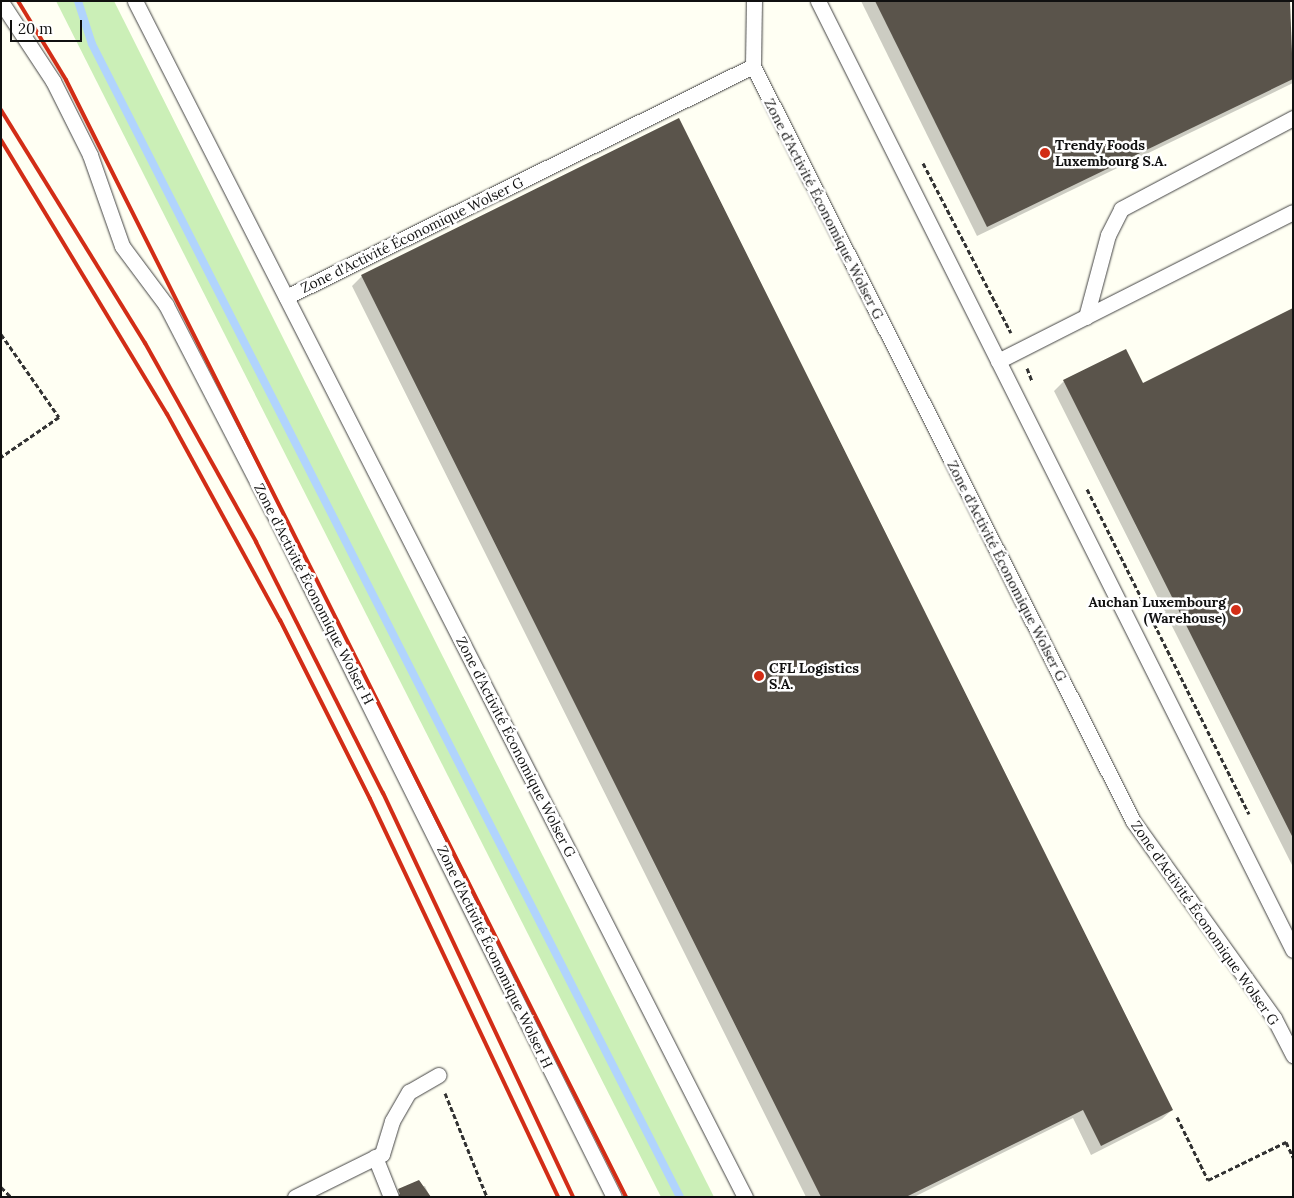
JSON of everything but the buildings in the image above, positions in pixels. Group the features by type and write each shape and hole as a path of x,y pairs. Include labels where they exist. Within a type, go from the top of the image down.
{"lane":[{"name":"Zone d'Activité Économique Wolser G","path":"136,1 745,1197"},
{"name":"Zone d'Activité Économique Wolser G","path":"754,1 753,66 1133,821 1274,1018 1293,1055"},
{"path":"818,1 1293,950"},
{"name":"Zone d'Activité Économique Wolser H","path":"1,2 53,81 90,154 122,246 166,305 268,501 614,1197"},
{"name":"Zone d'Activité Économique Wolser G","path":"286,297 753,66"},
{"path":"1086,317 1108,235 1121,209 1293,118"},
{"path":"998,361 1019,348 1086,317 1293,212"},
{"path":"295,1197 382,1154 392,1121 409,1092 438,1075"},
{"path":"375,1157 391,1197"}],"path":[{"path":"922,159 1019,348 1037,391"},
{"path":"1,334 59,417 1,457"},
{"path":"1085,486 1254,822"},
{"path":"438,1075 487,1197"},
{"path":"1177,1117 1208,1180 1286,1142 1293,1157"},
{"path":"1,1187 12,1197"}],"green space":[{"path":"56,1 114,1 714,1197 661,1197"}],"waterway":[{"path":"78,1 92,44 680,1197"}],"railway":[{"path":"18,1 66,80 626,1197"},
{"path":"1,110 145,343 256,542 383,793 573,1197"},
{"path":"1,140 167,414 280,620 370,799 558,1197"}],"place":[{"name":"Trendy Foods Luxembourg S.A.","path":"1045,153"},
{"name":"Auchan Luxembourg (Warehouse)","path":"1236,610"},
{"name":"CFL Logistics S.A.","path":"759,676"}]}
